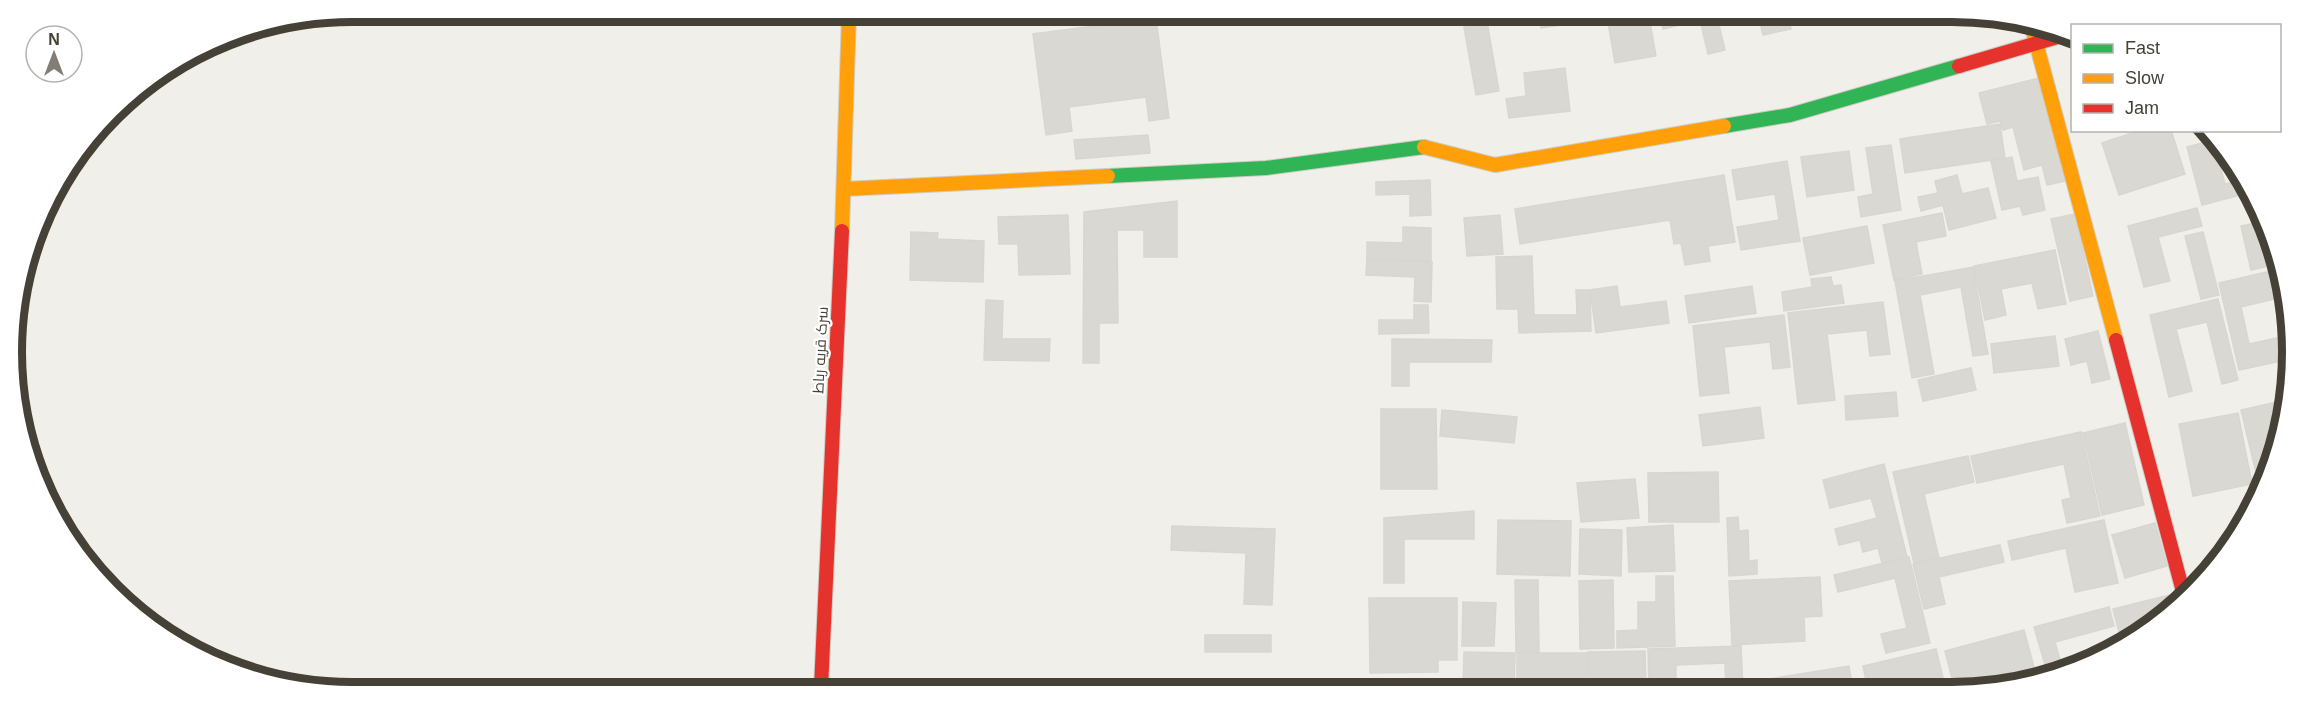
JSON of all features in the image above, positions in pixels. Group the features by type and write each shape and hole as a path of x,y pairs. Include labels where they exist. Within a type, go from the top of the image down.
{"street":[{"name":"سرک قریه رباط","path":"821,682 844,189 849,22"},
{"path":"2033,33 2182,589"},
{"path":"844,189 1266,168 1426,147 1495,165 1790,114 2052,38"}],"building":[{"path":"1125,22 1157,22 1169,118 1149,121 1146,97 1069,107 1072,131 1046,135 1033,34"},
{"path":"1463,22 1487,22 1499,91 1476,95"},
{"path":"1540,22 1561,22 1561,25 1541,28"},
{"path":"1608,22 1650,22 1656,56 1615,63"},
{"path":"1661,22 1692,22 1663,29"},
{"path":"1700,22 1718,22 1725,50 1708,54"},
{"path":"1760,22 1789,22 1791,29 1763,35"},
{"path":"1565,68 1570,111 1509,118 1506,99 1526,96 1524,73"},
{"path":"2039,78 2065,181 2047,185 2042,165 2024,170 2013,127 2003,130 2000,121 1987,124 1979,93"},
{"path":"2000,124 2005,158 1905,173 1900,139"},
{"path":"2135,132 2172,132 2185,174 2119,195 2102,143"},
{"path":"1148,135 1150,153 1076,159 1074,140"},
{"path":"2206,142 2218,157 2225,184 2234,182 2242,195 2202,205 2187,147"},
{"path":"1891,145 1901,210 1861,217 1858,197 1873,194 1866,148"},
{"path":"1849,151 1854,190 1807,197 1801,157"},
{"path":"2012,157 2017,181 2038,177 2045,210 2023,215 2020,206 2002,210 1991,161"},
{"path":"1787,161 1800,241 1741,250 1737,227 1779,220 1775,194 1737,200 1732,170"},
{"path":"1724,175 1735,242 1708,246 1710,261 1685,265 1681,243 1674,244 1670,220 1520,244 1515,209"},
{"path":"1957,175 1962,194 1988,188 1996,218 1949,230 1943,205 1921,211 1918,197 1938,193 1935,181"},
{"path":"1430,180 1431,215 1410,216 1410,194 1376,195 1376,182"},
{"path":"1177,201 1177,257 1144,257 1144,230 1117,230 1118,323 1099,323 1099,363 1083,363 1084,212"},
{"path":"2197,208 2202,226 2158,237 2170,281 2144,287 2128,226"},
{"path":"1942,213 1946,236 1916,242 1922,274 1894,280 1883,225"},
{"path":"2075,214 2093,296 2070,301 2051,219"},
{"path":"1068,215 1070,274 1019,275 1018,244 999,244 998,217"},
{"path":"1500,215 1503,254 1467,256 1464,218"},
{"path":"2256,223 2271,265 2251,270 2241,226"},
{"path":"1867,226 1874,263 1810,275 1803,238"},
{"path":"1403,227 1431,228 1431,261 1367,260 1367,242 1403,243"},
{"path":"911,232 938,233 937,239 984,241 983,282 910,280"},
{"path":"2203,232 2219,295 2201,299 2185,236"},
{"path":"2055,250 2066,304 2038,309 2032,283 2001,289 2006,315 1985,320 1974,266"},
{"path":"1532,256 1534,315 1577,315 1576,290 1590,290 1591,331 1519,333 1518,309 1497,309 1496,257"},
{"path":"1367,260 1432,262 1431,302 1414,301 1415,277 1366,275"},
{"path":"1973,267 1988,354 1973,356 1961,287 1920,295 1934,374 1912,378 1895,281"},
{"path":"2272,271 2278,298 2241,307 2249,344 2282,337 2282,361 2239,370 2219,283"},
{"path":"1831,277 1833,286 1841,285 1844,303 1784,311 1782,292 1812,287 1811,279"},
{"path":"1617,286 1620,307 1666,301 1669,323 1596,333 1590,290"},
{"path":"1752,286 1756,313 1689,323 1685,296"},
{"path":"2218,299 2238,380 2222,384 2207,322 2176,329 2192,391 2169,397 2150,315"},
{"path":"986,300 1003,301 1002,339 1050,339 1049,361 984,360"},
{"path":"1883,302 1890,354 1870,356 1867,330 1827,334 1835,400 1798,404 1788,313"},
{"path":"1414,305 1428,305 1429,333 1379,334 1379,320 1414,320"},
{"path":"1784,315 1790,367 1773,369 1770,342 1724,347 1729,393 1700,396 1693,326"},
{"path":"2098,331 2110,379 2092,383 2087,361 2071,365 2065,339"},
{"path":"2055,336 2059,366 1994,373 1991,344"},
{"path":"1392,339 1492,340 1491,362 1409,362 1409,386 1392,386"},
{"path":"1971,368 1976,390 1923,401 1918,380"},
{"path":"1896,392 1898,416 1846,420 1845,396"},
{"path":"2279,402 2271,438 2257,478 2241,410"},
{"path":"1760,407 1764,438 1703,446 1699,415"},
{"path":"1381,409 1436,409 1437,489 1381,489"},
{"path":"1442,410 1517,417 1514,443 1440,436"},
{"path":"2238,413 2252,484 2193,496 2179,424"},
{"path":"2125,423 2144,505 2102,515 2083,433"},
{"path":"2081,432 2100,516 2067,523 2062,500 2071,498 2064,464 1977,483 1971,456"},
{"path":"1968,456 1974,482 1924,494 1939,558 1914,563 1893,472"},
{"path":"1884,464 1907,557 1882,563 1878,548 1863,552 1860,540 1839,545 1835,529 1877,518 1871,498 1830,508 1823,480"},
{"path":"1718,472 1719,522 1649,522 1648,473"},
{"path":"1635,479 1639,518 1581,522 1577,483"},
{"path":"1474,511 1474,539 1404,539 1404,583 1384,583 1384,518"},
{"path":"1738,517 1739,531 1748,530 1749,561 1757,560 1757,574 1729,576 1727,518"},
{"path":"1498,520 1571,521 1570,576 1497,574"},
{"path":"2104,520 2118,583 2075,592 2066,548 2012,560 2008,541"},
{"path":"2155,523 2167,566 2125,578 2112,535"},
{"path":"1673,525 1675,571 1629,572 1627,528"},
{"path":"1172,526 1275,529 1272,605 1244,604 1246,553 1171,550"},
{"path":"1580,529 1622,530 1621,576 1579,574"},
{"path":"2000,545 2004,562 1939,577 1945,604 1924,609 1913,564"},
{"path":"1909,557 1930,643 1886,653 1881,634 1907,628 1895,578 1838,592 1834,575"},
{"path":"1656,576 1673,576 1675,646 1617,648 1617,631 1638,630 1638,602 1656,602"},
{"path":"1820,577 1822,616 1804,617 1805,641 1732,645 1729,581"},
{"path":"1515,580 1538,580 1539,652 1516,652"},
{"path":"1613,580 1614,648 1580,649 1579,581"},
{"path":"2170,595 2171,600 2143,622 2134,624 2135,628 2120,637 2113,609"},
{"path":"1369,598 1457,598 1457,660 1438,660 1438,672 1370,673"},
{"path":"1463,602 1496,603 1494,646 1462,646"},
{"path":"2109,607 2114,626 2055,642 2061,664 2046,669 2034,627"},
{"path":"2024,630 2035,672 1993,680 1953,682 1945,651"},
{"path":"1205,635 1271,635 1271,652 1205,652"},
{"path":"1741,646 1743,682 1726,682 1725,663 1676,665 1676,682 1649,682 1648,649"},
{"path":"1936,649 1944,682 1866,682 1863,666"},
{"path":"1645,651 1646,682 1589,682 1588,652"},
{"path":"1464,652 1515,653 1514,682 1463,682"},
{"path":"1517,653 1587,653 1587,682 1571,682 1571,679 1540,679 1540,682 1517,682"},
{"path":"1849,666 1852,682 1751,682"}],"traffic: fast":[{"path":"1724,126 1790,115 1959,66"},
{"path":"1108,176 1266,168 1424,147"}],"traffic: slow":[{"path":"842,231 849,22"},
{"path":"2033,33 2116,340"},
{"path":"1424,147 1495,165 1724,126"},
{"path":"844,189 1108,176"}],"traffic: jam":[{"path":"1959,66 2053,38"},
{"path":"821,682 842,231"},
{"path":"2116,340 2182,589"}]}
